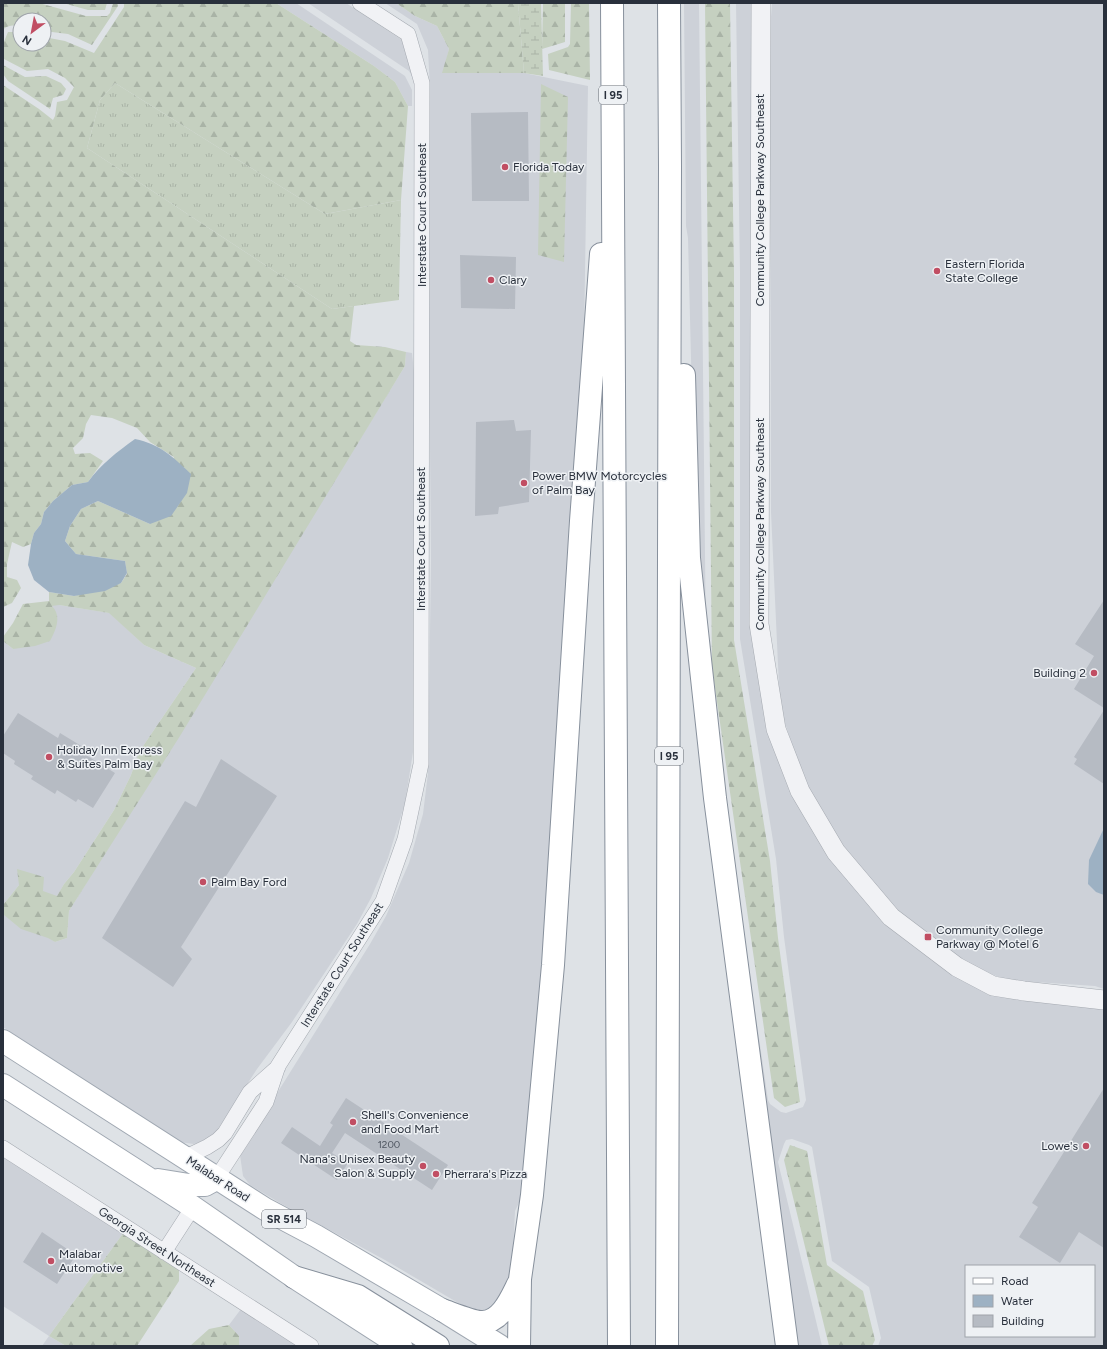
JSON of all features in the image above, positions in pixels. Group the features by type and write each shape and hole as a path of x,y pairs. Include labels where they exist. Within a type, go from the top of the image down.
{"main road":[{"name":"I 95","path":"612,3 620,1346"},
{"name":"I 95","path":"667,1346 670,167 669,3"},
{"path":"670,167 681,239 689,558 715,798 787,1346"},
{"path":"519,1346 520,1279 532,1195 553,965 600,262 613,186"},
{"name":"Malabar Road","path":"3,1041 216,1179 265,1209 316,1236 442,1310 500,1346"},
{"path":"3,1085 193,1207 294,1277 402,1346"},
{"path":"149,1179 189,1185 205,1185 216,1179"},
{"path":"294,1277 358,1296 438,1346"},
{"path":"442,1310 482,1322 495,1319 512,1297 520,1279"}],"street":[{"name":"Interstate Court Southeast","path":"216,1179 266,1102 278,1066 383,901 406,839 421,764 422,82 408,34 360,3"},
{"name":"Community College Parkway Southeast","path":"761,3 759,624 776,729 800,791 836,852 891,917 957,967 993,986 1104,1000"},
{"name":"Interstate Court Southeast","path":"184,1158 208,1147 218,1140 250,1092 278,1066"},
{"name":"Georgia Street Northeast","path":"3,1148 311,1346"},
{"path":"164,1252 193,1207"}],"shaded area":[{"path":"276,3 296,3 405,76 412,90 412,106 408,106 395,82 374,66"},
{"path":"308,3 346,3 402,40 413,78 409,71"},
{"path":"385,3 396,3 415,16 437,26 449,49 443,73 524,73 588,86 584,336 558,782 525,1190 515,1211 512,1274 492,1310 472,1311 385,1260 250,1185 243,1176 240,1155 386,916 409,863 423,814 428,773 431,561 429,332 430,89 428,50 417,24"},
{"path":"684,3 699,3 706,646 696,557 688,238 686,226"},
{"path":"736,3 754,3 752,625 794,795 952,974 1104,1007 1104,1346 878,1346 881,1338 869,1287 832,1261 812,1147 792,1139 786,1140 778,1162 822,1346 794,1346 715,734 768,1100 770,1104 781,1112 786,1113 803,1107 806,1100 784,937 776,859 740,639 740,272"},
{"name":"Eastern Florida State College","path":"772,3 1104,3 1104,989 1095,986 1006,980 965,963 897,911 846,852 809,795 780,708 771,512 770,31"},
{"path":"406,352 412,353 414,372 415,679 413,752 405,803 388,858 371,898 357,924 292,1022 257,1069 216,1132 205,1140 194,1144 179,1142 3,1027 3,905 55,942 67,938 69,911 405,366"},
{"path":"52,605 110,613 144,645 196,668 139,752 131,775 114,810 74,872 64,884 57,897 19,885 3,905 3,641 13,649"},
{"path":"3,1155 124,1232 49,1336 3,1306"},
{"path":"241,1309 298,1346 239,1346 239,1336 229,1325"},
{"path":"49,1336 66,1346 42,1346"}],"green space":[{"path":"3,3 39,3 86,16 107,16 110,13 113,3 118,3 118,6 92,45 68,34 52,32 52,12 12,12 12,26 6,27 3,30"},
{"path":"63,3 107,3 105,10 88,10"},
{"path":"124,3 276,3 374,66 395,82 408,106 401,200 325,214 115,83 100,100 87,148 332,309 354,306 350,341 356,345 385,347 406,352 405,366 180,736 69,911 67,938 55,942 48,938 21,929 4,915 3,905 19,885 17,869 44,877 43,891 57,896 114,810 131,775 139,752 196,668 144,645 109,613 59,605 52,606 57,614 57,623 50,641 35,646 13,649 3,641 3,637 13,623 23,604 49,601 49,592 74,596 121,583 127,574 125,561 76,554 65,541 70,526 81,509 98,501 150,524 174,457 150,442 137,428 112,418 91,415 86,424 83,438 73,448 75,454 90,453 103,461 88,482 72,485 53,501 44,512 41,524 34,533 31,544 23,547 12,542 7,564 7,577 17,580 21,588 12,603 3,607 3,85 53,120 57,102 67,100 74,87 65,78 48,69 27,71 4,59 3,44 8,32 12,32 12,52 52,52 52,39 65,41 94,53 124,7"},
{"path":"396,3 518,3 524,73 442,73 449,49 437,26 415,16"},
{"path":"518,3 541,3 543,76 524,73"},
{"path":"543,3 565,3 565,42 542,49"},
{"path":"571,3 589,3 590,80 549,70 548,54 568,47 570,44"},
{"path":"705,3 730,3 734,273 734,640 770,861 778,938 800,1102 785,1107 774,1098 712,667"},
{"path":"3,65 25,77 46,76 61,83 66,89 63,95 53,98 50,109 8,81 3,74"},
{"path":"115,83 325,214 401,200 399,300 332,309 87,148 100,100"},
{"path":"541,84 568,97 564,262 538,255"},
{"path":"790,1145 807,1151 827,1265 863,1291 875,1340 872,1346 829,1346 784,1160"},
{"path":"124,1232 179,1268 179,1281 137,1346 66,1346 49,1336"},
{"path":"229,1325 239,1336 239,1346 190,1346 209,1329"}],"water":[{"path":"135,439 152,444 166,452 191,474 187,493 171,516 150,524 98,501 81,509 70,526 65,541 76,554 125,561 127,573 121,583 105,591 74,596 49,592 34,580 28,565 34,533 41,524 44,512 53,501 72,485 88,482 104,464"},
{"path":"1104,828 1104,895 1096,892 1088,884 1089,860"}],"building":[{"path":"528,112 529,201 472,201 471,113"},
{"path":"460,255 516,257 515,309 461,308"},
{"path":"514,420 516,431 531,430 529,502 499,507 498,514 475,516 476,422"},
{"name":"Building 2","path":"1104,600 1104,708 1074,689 1094,656 1075,644"},
{"name":"Building 2","path":"1104,710 1104,784 1074,764 1077,759 1074,757"},
{"name":"Holiday Inn Express & Suites Palm Bay","path":"18,713 58,738 60,733 83,747 81,752 115,773 93,808 78,799 76,802 57,790 55,794 31,779 33,776 14,764 15,761 3,753 3,736"},
{"path":"221,759 277,796 181,947 192,959 173,987 102,938 185,801 196,807"},
{"name":"Lowe's","path":"1104,1088 1104,1248 1079,1232 1060,1263 1019,1237 1038,1207 1032,1203"},
{"path":"346,1098 448,1165 432,1190 345,1133 332,1153 348,1163 337,1180 281,1143 292,1127 320,1146 333,1125 330,1123"},
{"path":"42,1232 76,1255 57,1284 23,1262"}],"place":[{"name":"Florida Today","path":"505,167"},
{"name":"Eastern Florida State College","path":"937,271"},
{"name":"Clary","path":"491,280"},
{"name":"Power BMW Motorcycles of Palm Bay","path":"524,483"},
{"name":"Building 2","path":"1094,673"},
{"name":"Holiday Inn Express & Suites Palm Bay","path":"49,757"},
{"name":"Palm Bay Ford","path":"203,882"},
{"name":"Community College Parkway @ Motel 6","path":"928,937"},
{"name":"Shell's Convenience and Food Mart","path":"353,1122"},
{"name":"Lowe's","path":"1086,1146"},
{"name":"Nana's Unisex Beauty Salon & Supply","path":"423,1166"},
{"name":"Pherrara's Pizza","path":"436,1174"},
{"name":"Malabar Automotive","path":"51,1261"}]}
